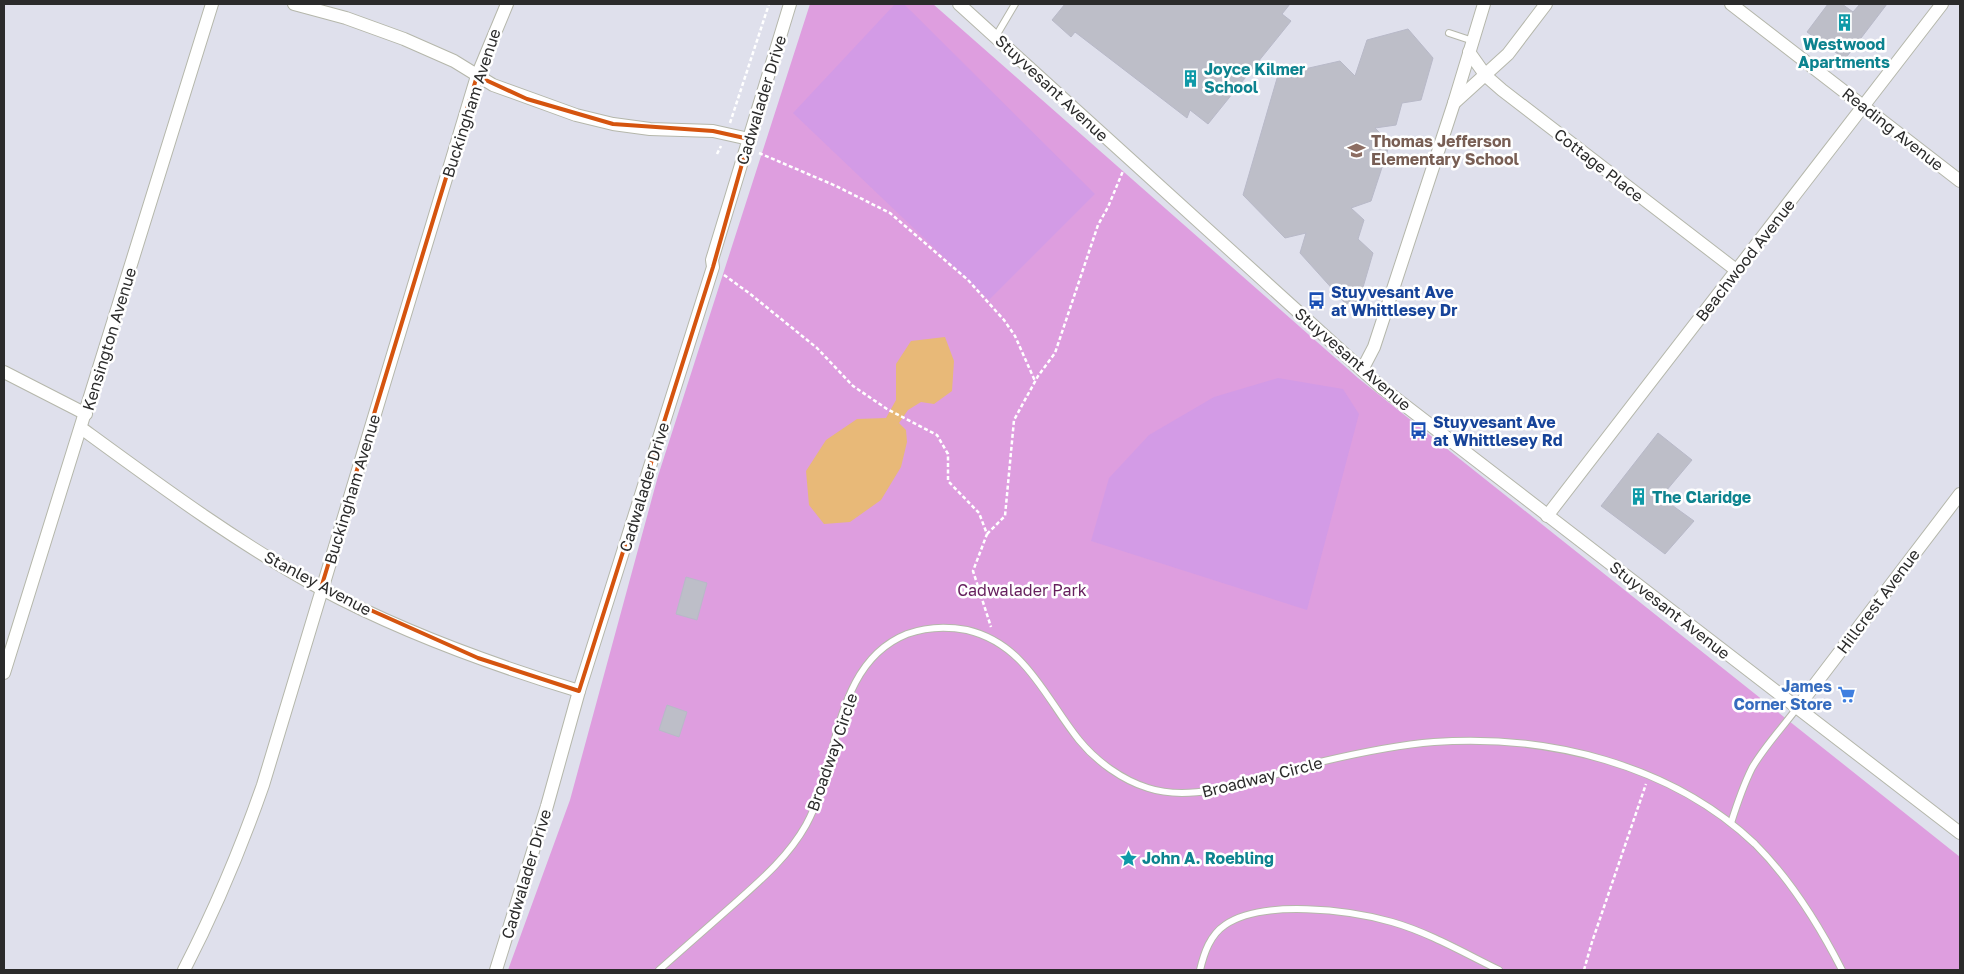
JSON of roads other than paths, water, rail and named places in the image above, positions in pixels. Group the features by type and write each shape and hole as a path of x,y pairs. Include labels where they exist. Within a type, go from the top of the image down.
{"street":[{"name":"Kensington Avenue","path":"4,673 212,4"},
{"path":"294,4 346,18 404,39 454,61 477,76 527,99 613,124 650,129 713,131 726,134 747,144"},
{"name":"Buckingham Avenue","path":"184,970 216,908 241,847 262,785 477,76 507,4"},
{"name":"Cadwalader Drive","path":"496,970 547,806 580,691 713,267 712,260 790,4"},
{"name":"Stuyvesant Avenue","path":"959,4 1381,387 1960,833"},
{"path":"1362,370 1374,347 1454,103 1484,4"},
{"path":"1454,103 1486,76 1508,54 1546,4"},
{"name":"Reading Avenue","path":"1731,4 1960,181"},
{"name":"Beachwood Avenue","path":"1548,516 1942,4"},
{"name":"Cottage Place","path":"1471,46 1486,76 1736,270"},
{"path":"4,372 86,414"},
{"name":"Stanley Avenue","path":"81,428 232,535 321,588 478,658 580,691"},
{"name":"Hillcrest Avenue","path":"1797,708 1960,494"}],"lane":[{"path":"996,36 1015,4"},
{"path":"1449,33 1471,46"},
{"name":"Broadway Circle","path":"659,970 773,869 792,846 815,807 848,697 865,664 876,653 908,634 939,627 972,632 1000,644 1029,669 1080,740 1097,758 1133,782 1170,794 1203,792 1319,762 1392,747 1434,742 1478,741 1548,747 1614,762 1649,776 1709,808 1731,823 1783,875 1808,909 1842,970"},
{"path":"1731,823 1740,795 1752,769 1797,708"},
{"path":"1200,970 1209,944 1218,931 1236,919 1252,914 1284,910 1321,910 1357,914 1392,922 1427,935 1499,970"}],"place":[{"name":"Westwood Apartments","path":"1844,22"},
{"name":"Joyce Kilmer School","path":"1190,78"},
{"name":"Thomas Jefferson Elementary School","path":"1357,150"},
{"name":"Stuyvesant Ave at Whittlesey Dr","path":"1317,301"},
{"name":"Stuyvesant Ave at Whittlesey Rd","path":"1419,431"},
{"name":"The Claridge","path":"1638,497"},
{"name":"James Corner Store","path":"1846,695"},
{"name":"John A. Roebling","path":"1128,858"}],"park label":[{"name":"Cadwalader Park","path":"1022,590"}]}
